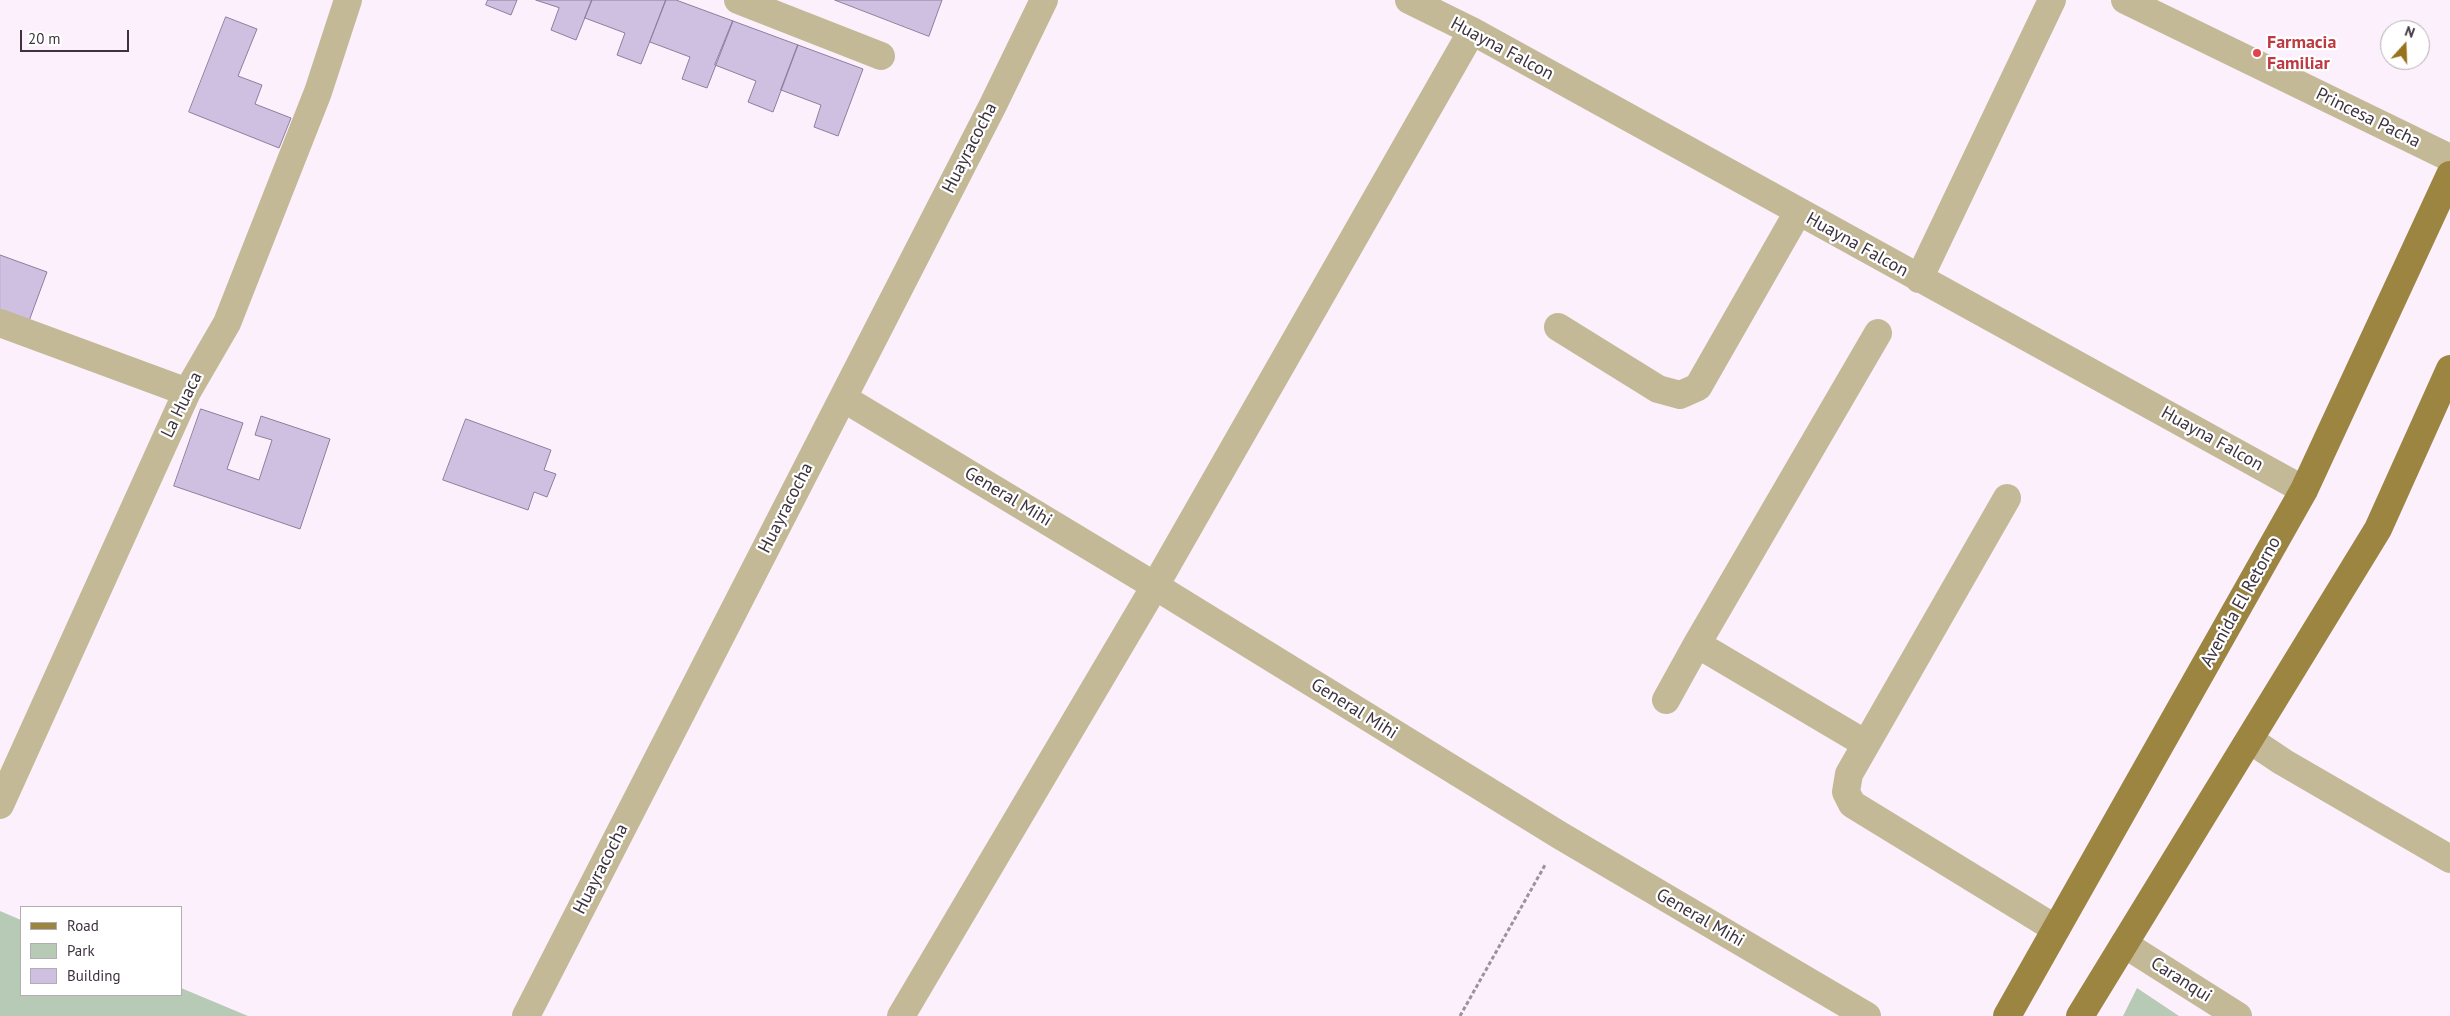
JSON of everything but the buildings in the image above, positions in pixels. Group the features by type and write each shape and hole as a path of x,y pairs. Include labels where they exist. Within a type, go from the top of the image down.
{"main road":[{"name":"Avenida El Retorno","path":"2007,1016 2304,490 2450,176"},
{"path":"2080,1016 2378,529 2450,369"}],"street":[{"name":"La Huaca","path":"0,805 187,392 226,323 318,92 348,0"},
{"path":"738,0 881,56"},
{"name":"Huayracocha","path":"526,1016 1044,0"},
{"name":"Huayna Falcon","path":"1409,0 1472,31 2304,490"},
{"path":"1919,279 2052,0"},
{"name":"Princesa Pacha","path":"2125,0 2450,158"},
{"path":"901,1016 1155,586 1472,31"},
{"path":"1558,327 1658,389 1680,395 1698,386 1798,212"},
{"path":"0,323 187,392"},
{"path":"1666,700 1878,333"},
{"name":"General Mihi","path":"842,398 1155,586 1561,836 1867,1016"},
{"path":"2007,498 1849,774 1846,792 1852,804 2056,928"},
{"path":"1698,644 1866,744"},
{"path":"2250,740 2283,762 2450,860"},
{"name":"Caranqui","path":"2124,944 2238,1016"}],"path":[{"path":"1460,1016 1561,836"}],"green space":[{"path":"0,911 20,920 20,996 182,996 182,988 248,1016 0,1016"},
{"path":"2137,988 2179,1016 2123,1016"}],"place":[{"name":"Farmacia Familiar","path":"2257,53"}]}
